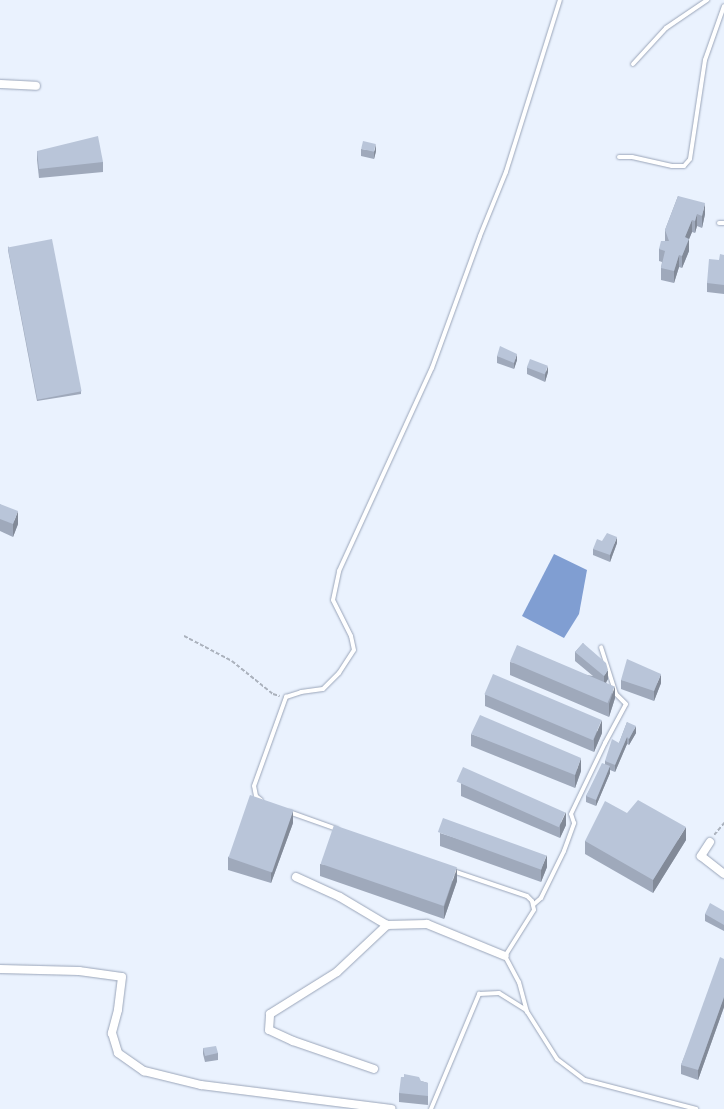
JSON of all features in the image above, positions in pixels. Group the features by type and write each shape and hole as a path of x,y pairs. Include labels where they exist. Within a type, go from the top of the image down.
{"street":[{"path":"0,84 36,86"},
{"path":"710,842 701,856 724,874"},
{"path":"296,877 340,897 387,925 426,924 505,956"},
{"path":"374,1069 293,1041 269,1030 270,1014 337,972 387,925"},
{"path":"0,969 80,971 122,977 118,1010 112,1033 118,1053 144,1070 201,1085 392,1109"}],"lane":[{"path":"266,804 256,796 254,786 287,697 301,692 323,689 339,674 354,650 351,636 333,600 339,571 432,368 480,236 506,172 560,0"},
{"path":"633,64 666,28 707,0"},
{"path":"619,157 632,157 672,166 684,166 690,159 705,60 724,6"},
{"path":"719,223 724,223"},
{"path":"533,905 541,898 564,851 574,823 571,814 604,743 626,704 616,694 601,647"},
{"path":"281,809 341,831"},
{"path":"447,869 527,896 533,905 534,910 505,956 519,982 527,1012 557,1059 585,1080 696,1109"},
{"path":"431,1109 479,994 499,993 527,1012"}],"path":[{"path":"184,636 232,662 273,694 287,697"},
{"path":"710,842 724,823"}],"water":[{"path":"554,554 587,570 579,614 564,638 522,616"}],"building":[{"path":"98,136 103,162 39,169 37,151"},
{"path":"363,141 376,144 374,152 361,149"},
{"path":"678,196 705,203 702,216 697,214 695,221 692,220 685,237 689,239 682,256 679,255 674,271 661,268 665,251 659,249 661,241 669,241 665,230"},
{"path":"52,239 82,391 37,400 8,248"},
{"path":"720,254 724,255 724,285 707,283 709,259 719,260"},
{"path":"500,346 517,354 514,363 497,356"},
{"path":"530,359 548,366 545,374 527,367"},
{"path":"0,504 18,511 13,524 0,519"},
{"path":"607,533 617,537 610,555 593,549 597,539 602,541"},
{"path":"583,643 606,663 608,670 604,676 575,652"},
{"path":"517,645 615,686 608,703 510,662"},
{"path":"627,659 661,674 654,691 621,680"},
{"path":"493,674 602,720 593,740 484,694"},
{"path":"480,715 581,758 575,775 471,734"},
{"path":"627,722 636,726 629,739 627,737 615,765 605,761 612,739 619,743"},
{"path":"602,763 610,766 596,800 586,796"},
{"path":"463,767 565,813 559,827 456,782"},
{"path":"250,795 293,810 272,872 229,857"},
{"path":"638,800 686,827 653,880 585,841 605,801 627,813"},
{"path":"443,818 546,856 541,870 438,832"},
{"path":"334,825 457,867 444,906 321,864"},
{"path":"710,903 724,911 724,925 705,914"},
{"path":"720,957 724,959 724,997 698,1070 681,1065"},
{"path":"216,1046 218,1053 205,1056 203,1048"},
{"path":"404,1074 419,1077 421,1081 428,1083 428,1096 399,1093 401,1077 404,1077"}]}
